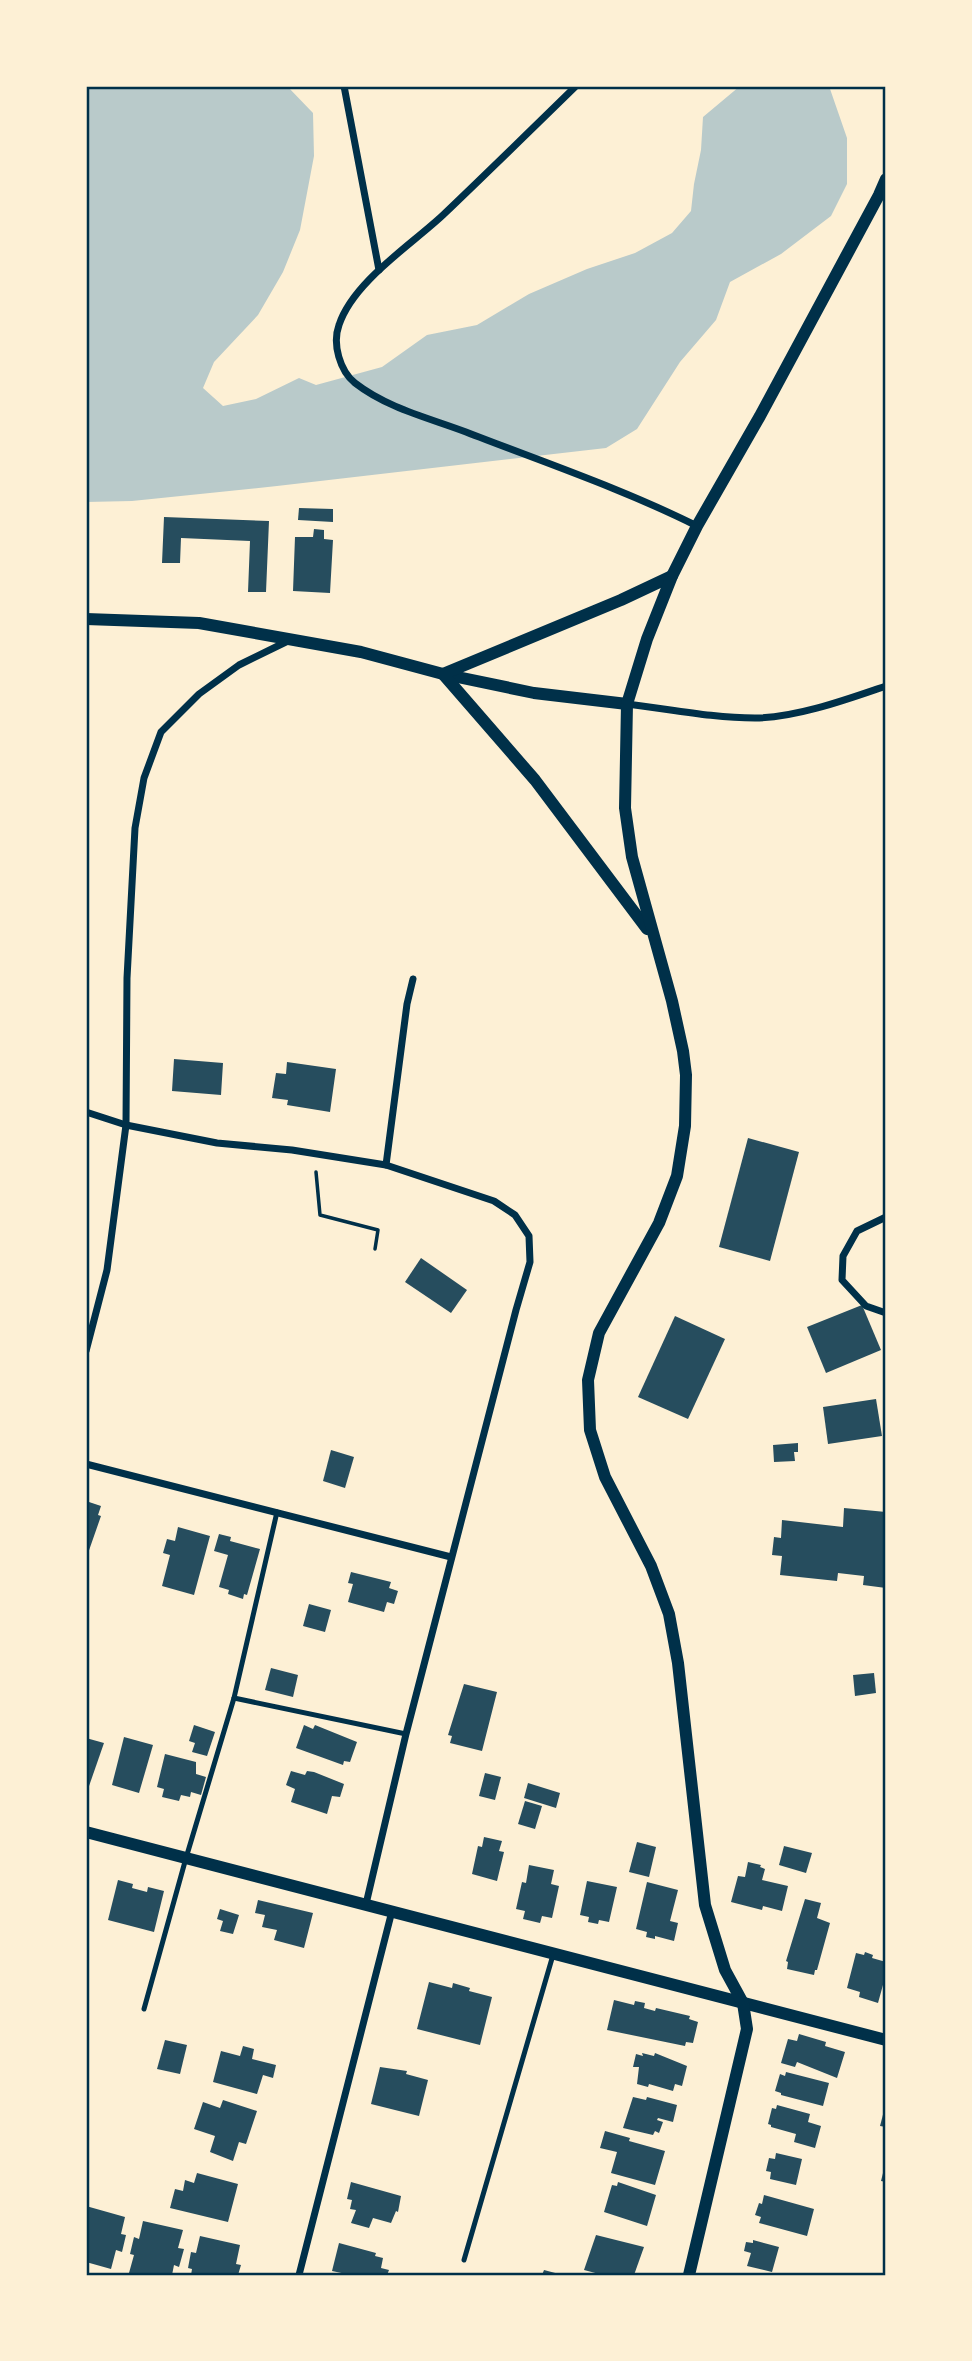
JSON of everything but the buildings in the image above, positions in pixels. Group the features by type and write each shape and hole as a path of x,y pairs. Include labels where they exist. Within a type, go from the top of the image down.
{"street":[{"path":"344,86 379,270"},
{"path":"576,86 441,217 379,270 349,306 338,327 337,356 353,382 386,402 585,478 697,526"},
{"path":"689,2275 747,2029 743,2003 725,1970 705,1905 678,1663 669,1614 651,1566 605,1477 590,1430 588,1380 599,1333 659,1223 677,1176 685,1126 686,1075 683,1051 632,857 625,808 627,704 647,639 672,576 880,195 886,179"},
{"path":"443,674 672,576"},
{"path":"86,619 199,623 361,652 443,674 534,693 707,716 759,718 809,709 886,686"},
{"path":"86,1351 107,1270 126,1125 127,965 135,828 144,778 161,732 199,694 239,665 292,639"},
{"path":"443,674 535,780 652,935"},
{"path":"386,1165 407,1003 413,979"},
{"path":"86,1112 126,1125 217,1143 292,1150 386,1165 494,1201 515,1215 529,1236 530,1262 451,1557 366,1904"},
{"path":"886,1217 857,1231 843,1256 842,1280 866,1306 886,1313"},
{"path":"86,1464 451,1557"},
{"path":"86,1832 886,2040"},
{"path":"299,2275 392,1911"}],"lane":[{"path":"144,2009 234,1698 277,1512"},
{"path":"234,1698 406,1734"},
{"path":"464,2260 554,1952"}],"path":[{"path":"316,1172 320,1215 377,1230 375,1248"}],"shaded area":[{"path":"86,86 287,86 313,113 314,156 300,230 283,272 258,315 214,362 203,388 223,406 256,399 299,378 316,385 382,367 427,335 477,325 529,294 587,269 635,253 672,233 691,211 701,150 703,117 740,86 829,86 847,138 847,184 831,216 781,254 730,282 716,320 680,362 637,429 606,448 277,486 132,501 86,502"}]}
